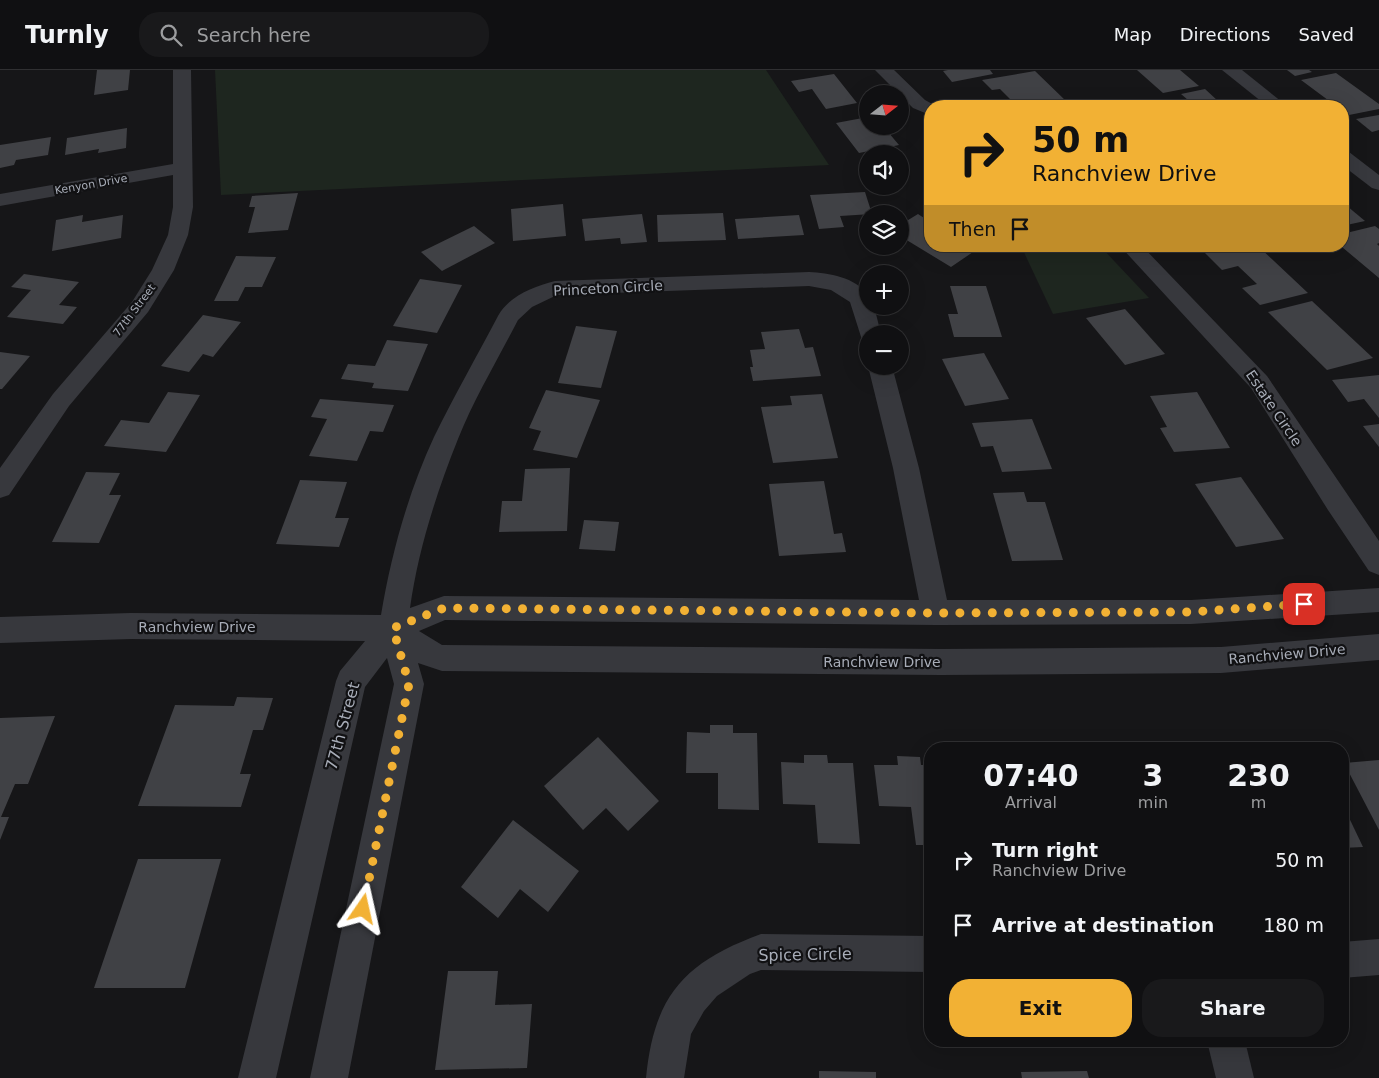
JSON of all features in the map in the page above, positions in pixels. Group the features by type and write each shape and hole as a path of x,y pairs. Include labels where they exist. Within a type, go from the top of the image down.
{"street":[{"name":"77th Street","path":"0,488 61,400 140,307 163,270 178,235 183,208 182,70"},
{"path":"884,70 897,84 924,107"},
{"path":"1231,70 1270,100"},
{"path":"1349,161 1379,184"},
{"name":"Kenyon Drive","path":"0,200 183,168"},
{"name":"Estate Circle","path":"1136,252 1258,382 1337,504 1379,563"},
{"name":"Princeton Circle","path":"393,628 400,582 433,469 446,438 509,316 518,304 530,296 555,288 821,280 842,286 852,292 862,303 868,325"},
{"path":"882,375 904,459 936,613"},
{"name":"Ranchview Drive","path":"0,630 132,626 393,628 444,608 936,613 1191,612 1379,600"},
{"name":"77th Street","path":"257,1078 351,681 393,628"},
{"path":"329,1078 409,684 393,628"},
{"name":"Ranchview Drive","path":"393,628 428,654 442,658 941,662 1192,660 1379,647"},
{"name":"Spice Circle","path":"665,1078 669,1037 679,1013 705,982 740,958 761,952 924,954"},
{"path":"1349,959 1379,957"},
{"path":"1227,1047 1235,1078"}],"shaded area":[{"path":"215,70 766,70 829,165 221,195"},
{"path":"1024,252 1106,252 1149,298 1053,314"}],"building":[{"path":"97,70 130,70 128,90 94,95"},
{"path":"990,70 993,74 952,82 943,71"},
{"path":"1137,70 1180,70 1199,86 1163,93"},
{"path":"1287,70 1309,70 1312,72 1295,76"},
{"path":"1035,71 1065,100 1011,100 1000,89 992,90 982,80"},
{"path":"1336,73 1379,104 1379,109 1349,115 1349,100 1328,100 1301,80"},
{"path":"834,74 857,103 826,109 812,89 799,92 791,81"},
{"path":"1205,89 1217,100 1188,100 1181,94"},
{"path":"1379,115 1379,130 1372,132 1356,119"},
{"path":"859,119 859,135 891,135 899,145 859,145 859,153 836,123"},
{"path":"127,128 126,148 98,153 99,149 65,155 67,138"},
{"path":"51,137 48,155 16,160 14,165 0,168 0,145"},
{"path":"859,192 859,195 866,195 869,205 859,205 859,215 840,216 844,227 819,229 810,195"},
{"path":"298,193 288,230 248,233 255,207 249,207 252,196"},
{"path":"563,204 566,236 513,241 511,209"},
{"path":"1349,208 1365,221 1349,224"},
{"path":"723,213 726,240 658,242 657,215"},
{"path":"642,214 647,242 621,244 620,238 585,241 582,219"},
{"path":"918,214 924,218 924,251 909,241 909,220"},
{"path":"83,215 82,222 123,215 121,238 52,251 56,220"},
{"path":"799,215 804,235 738,239 735,219"},
{"path":"474,226 495,243 442,271 421,252"},
{"path":"1375,226 1379,229 1379,243 1377,244 1379,246 1379,278 1348,252 1349,232"},
{"path":"926,252 973,252 951,267"},
{"path":"1264,252 1308,293 1260,305 1242,288 1257,284 1238,266 1222,270 1205,253"},
{"path":"236,256 276,257 262,287 245,287 238,301 214,301"},
{"path":"24,274 79,282 59,305 77,307 63,324 7,317 31,290 11,287"},
{"path":"420,279 462,285 437,333 393,326"},
{"path":"950,286 986,286 1002,337 954,337 948,314 958,314"},
{"path":"1312,301 1373,358 1327,370 1268,312"},
{"path":"1125,309 1165,354 1125,365 1086,318"},
{"path":"203,315 241,322 213,357 203,354 189,372 161,366"},
{"path":"576,326 617,331 601,388 558,383"},
{"path":"799,329 805,348 813,347 821,376 753,381 750,367 753,367 750,350 765,349 761,332"},
{"path":"387,340 428,344 408,391 372,388 374,383 341,379 348,364 375,366"},
{"path":"0,352 30,356 2,389 0,389"},
{"path":"984,353 1009,399 965,406 942,359"},
{"path":"1379,375 1379,418 1364,399 1348,402 1332,380"},
{"path":"546,390 600,400 577,458 533,450 541,431 529,428"},
{"path":"168,392 200,395 166,452 104,446 121,420 149,423"},
{"path":"1197,392 1230,448 1174,452 1160,428 1167,427 1150,396"},
{"path":"822,394 838,458 773,463 761,407 792,405 790,396"},
{"path":"320,399 394,405 383,432 370,431 357,461 309,456 327,419 311,417"},
{"path":"1032,419 1052,469 1002,472 993,446 981,447 972,423"},
{"path":"1379,424 1379,447 1363,426"},
{"path":"570,468 567,531 499,532 502,501 522,501 525,469"},
{"path":"86,472 120,473 109,495 121,495 99,543 52,542"},
{"path":"1241,477 1284,539 1236,547 1195,484"},
{"path":"300,480 347,482 335,518 349,518 339,547 276,544"},
{"path":"824,481 834,534 842,533 846,552 779,556 769,484"},
{"path":"1024,492 1027,502 1045,502 1063,560 1012,561 993,493"},
{"path":"584,520 619,522 615,551 579,549"},
{"path":"237,697 273,698 263,730 253,730 240,774 251,774 241,807 138,806 175,705 234,706"},
{"path":"55,716 28,784 15,784 1,817 9,817 0,840 0,718"},
{"path":"710,725 733,725 733,733 757,733 759,810 718,809 718,773 686,773 687,732 710,733"},
{"path":"598,737 659,801 628,831 606,808 583,830 544,786"},
{"path":"804,755 827,755 828,763 853,763 860,844 818,843 815,805 783,804 781,762 804,763"},
{"path":"897,756 920,757 921,765 924,765 924,845 916,845 911,807 879,806 874,765 898,765"},
{"path":"1379,760 1379,830 1349,773 1349,763"},
{"path":"1349,818 1363,847 1349,848"},
{"path":"513,820 579,871 548,912 520,889 498,918 461,887"},
{"path":"138,859 221,859 185,988 94,988"},
{"path":"448,971 498,971 495,1005 532,1004 527,1068 435,1070"},
{"path":"819,1071 876,1072 876,1078 819,1078"},
{"path":"1087,1071 1089,1078 1022,1078 1021,1072"}],"route":[{"path":"363,909 409,684 393,628 444,608 936,613 1191,612 1304,604"}]}
